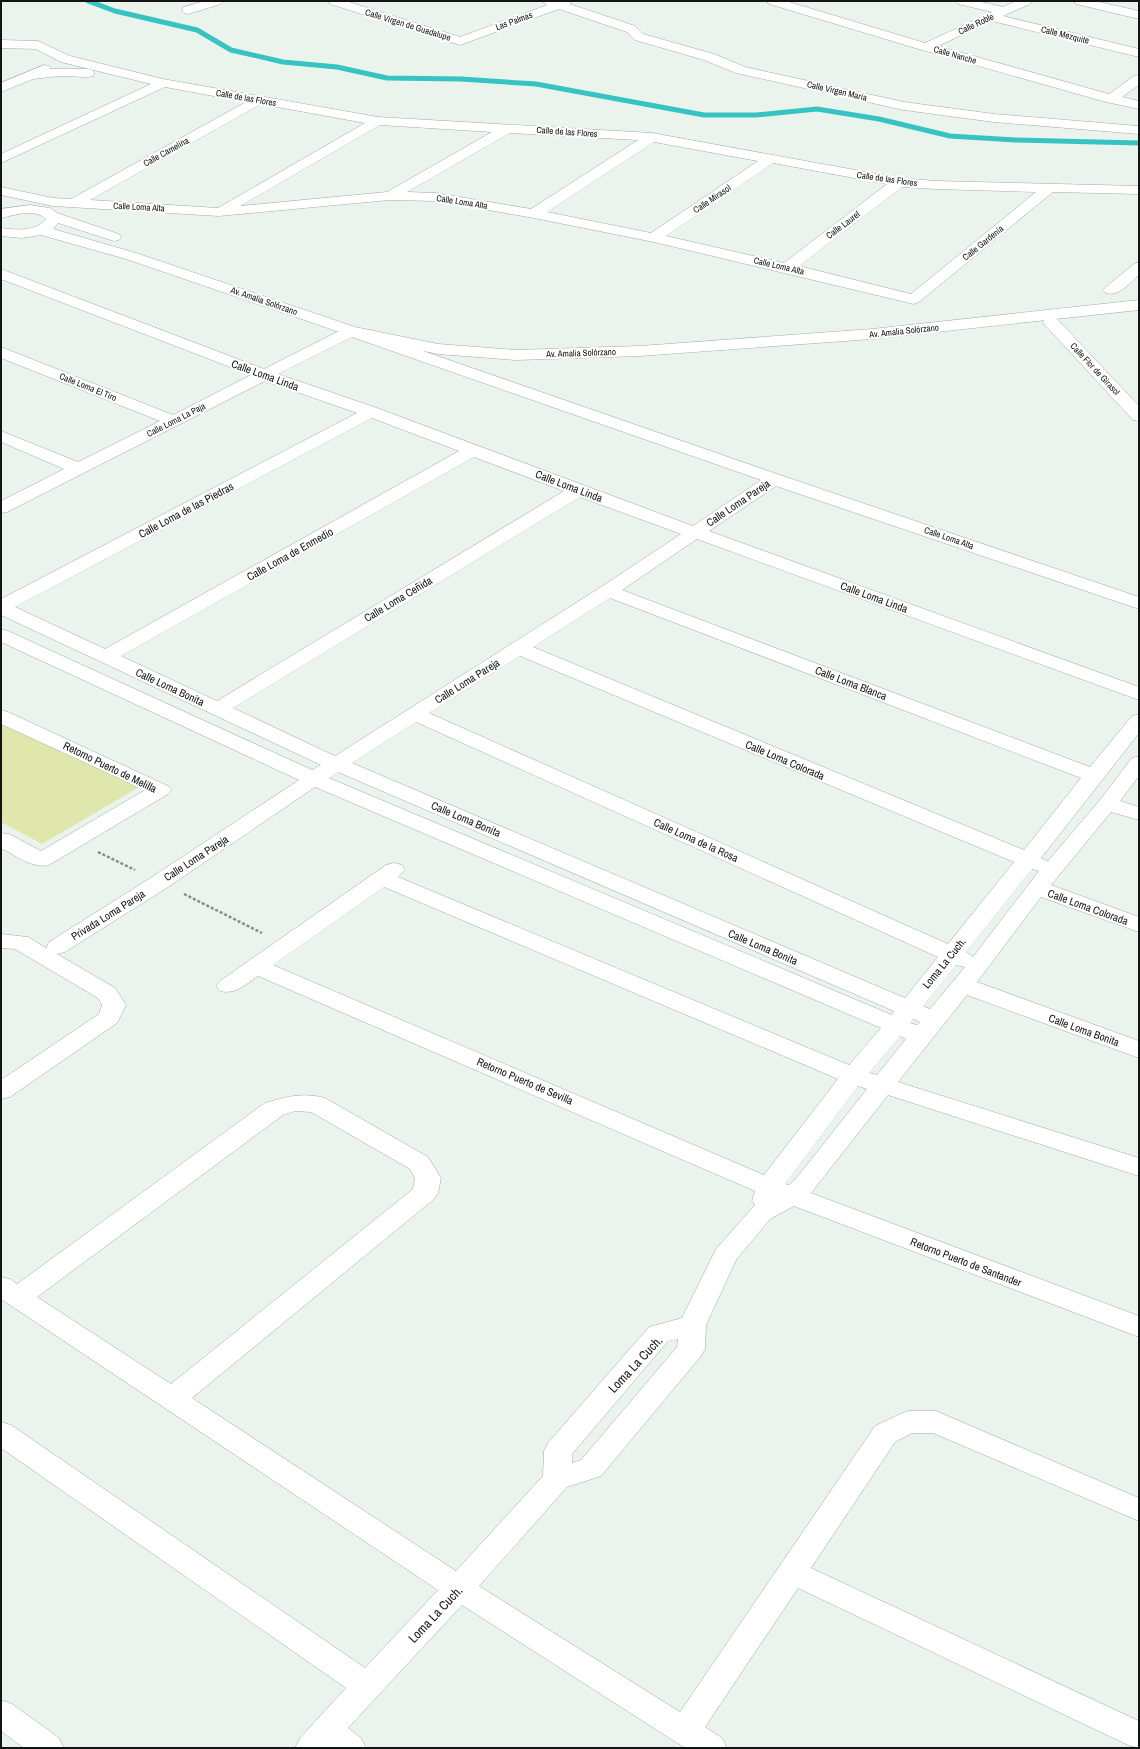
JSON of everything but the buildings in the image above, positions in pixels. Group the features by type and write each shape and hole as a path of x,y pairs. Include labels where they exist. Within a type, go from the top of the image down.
{"street":[{"path":"188,10 217,1"},
{"name":"Calle Virgen de Guadalupe","path":"334,1 460,41"},
{"name":"Calle Nanche","path":"773,1 926,47 1111,99 1139,104"},
{"path":"962,1 1004,11"},
{"name":"Calle Roble","path":"926,47 1026,1"},
{"path":"1080,1 1139,15"},
{"name":"Las Palmas","path":"460,41 558,2"},
{"name":"Calle Virgen María","path":"558,2 631,29 639,36 709,57 741,70 904,106 994,118 1139,130"},
{"name":"Calle Mezquite","path":"991,17 1139,53"},
{"name":"Calle de las Flores","path":"1,44 38,45 66,59 163,83 378,121 652,137 899,182 936,185 1139,190"},
{"path":"1,88 66,59"},
{"path":"31,75 58,72 118,72"},
{"path":"1111,99 1139,78"},
{"path":"1,159 163,83"},
{"name":"Calle Camelina","path":"74,203 259,100"},
{"path":"219,212 378,121"},
{"path":"389,196 508,128"},
{"path":"534,214 652,137"},
{"name":"Calle Mirasol","path":"654,238 770,159"},
{"name":"Calle Laurel","path":"787,268 899,182"},
{"name":"Calle Gardenia","path":"914,299 1051,187"},
{"name":"Calle Loma Alta","path":"1,191 53,202 219,212 389,196 436,198 534,214 654,238 914,299"},
{"name":"Av. Amalia Solórzano","path":"1,214 12,210 41,210 52,216 362,320 422,333 486,342 564,344 699,337 885,323 1139,295"},
{"path":"3,233 29,233 39,230 52,223 54,219 52,216"},
{"name":"Av. Amalia Solórzano","path":"39,230 131,256 351,331 438,349 516,355 633,351 872,334 1139,305"},
{"path":"1139,267 1111,290 1139,281"},
{"name":"Calle Loma Linda","path":"1,274 265,375 371,412 578,490 1139,694"},
{"name":"Calle Flor de Girasol","path":"1051,322 1139,416"},
{"name":"Calle Loma Alta","path":"351,331 774,479 1139,602"},
{"name":"Calle Loma La Paja","path":"1,508 351,331"},
{"name":"Calle Loma El Tiro","path":"1,352 174,421"},
{"name":"Calle Loma de las Piedras","path":"1,607 371,412"},
{"path":"1,436 78,469"},
{"name":"Calle Loma de Enmedio","path":"106,657 474,450"},
{"name":"Calle Loma Pareja","path":"160,882 336,764 608,591 774,479"},
{"name":"Calle Loma Ceñida","path":"218,709 578,490"},
{"name":"Calle Loma Blanca","path":"608,591 1094,776"},
{"name":"Calle Loma Bonita","path":"1,607 336,764 902,1017"},
{"name":"Calle Loma Bonita","path":"1,635 314,779 928,1028"},
{"name":"Calle Loma Colorada","path":"518,648 1052,870"},
{"name":"Calle Loma de la Rosa","path":"414,714 979,966"},
{"name":"Retorno Puerto de Melilla","path":"1,716 161,790 41,860 1,838"},
{"name":"Loma La Cuch.","path":"761,1213 769,1187 852,1076 902,1017 1139,720"},
{"name":"Loma La Cuch.","path":"319,1739 557,1480 591,1468 691,1349 692,1325 725,1256 761,1213 794,1196 808,1181 883,1084 979,966 1037,888 1107,804 1139,762"},
{"path":"1107,804 1139,814"},
{"path":"228,986 389,873 852,1076 883,1084 1139,1168"},
{"name":"Privada Loma Pareja","path":"57,947 160,882"},
{"name":"Calle Loma Colorada","path":"1037,888 1139,925"},
{"path":"1,941 20,942 108,993 114,1005 109,1018 1,1091"},
{"name":"Retorno Puerto de Sevilla","path":"256,966 769,1187 794,1196"},
{"name":"Calle Loma Bonita","path":"962,985 1139,1050"},
{"path":"172,1399 425,1193 428,1178 419,1163 316,1104 295,1103 274,1109 10,1291 172,1399 459,1588 711,1748"},
{"name":"Retorno Puerto de Santander","path":"794,1196 1139,1327"},
{"name":"Loma La Cuch.","path":"557,1480 558,1451 659,1334 692,1325"},
{"path":"685,1731 885,1434 908,1422 936,1422 1139,1510"},
{"path":"1,1433 367,1686"},
{"path":"792,1572 1139,1736"},
{"path":"1,1713 48,1748"},
{"path":"319,1739 350,1748"}],"green space":[{"path":"1,724 141,786 42,844 1,822"}],"waterway":[{"path":"88,1 115,11 197,30 231,50 283,62 337,67 387,78 461,79 536,84 704,115 756,115 817,109 879,119 950,136 1015,140 1139,143"}]}
